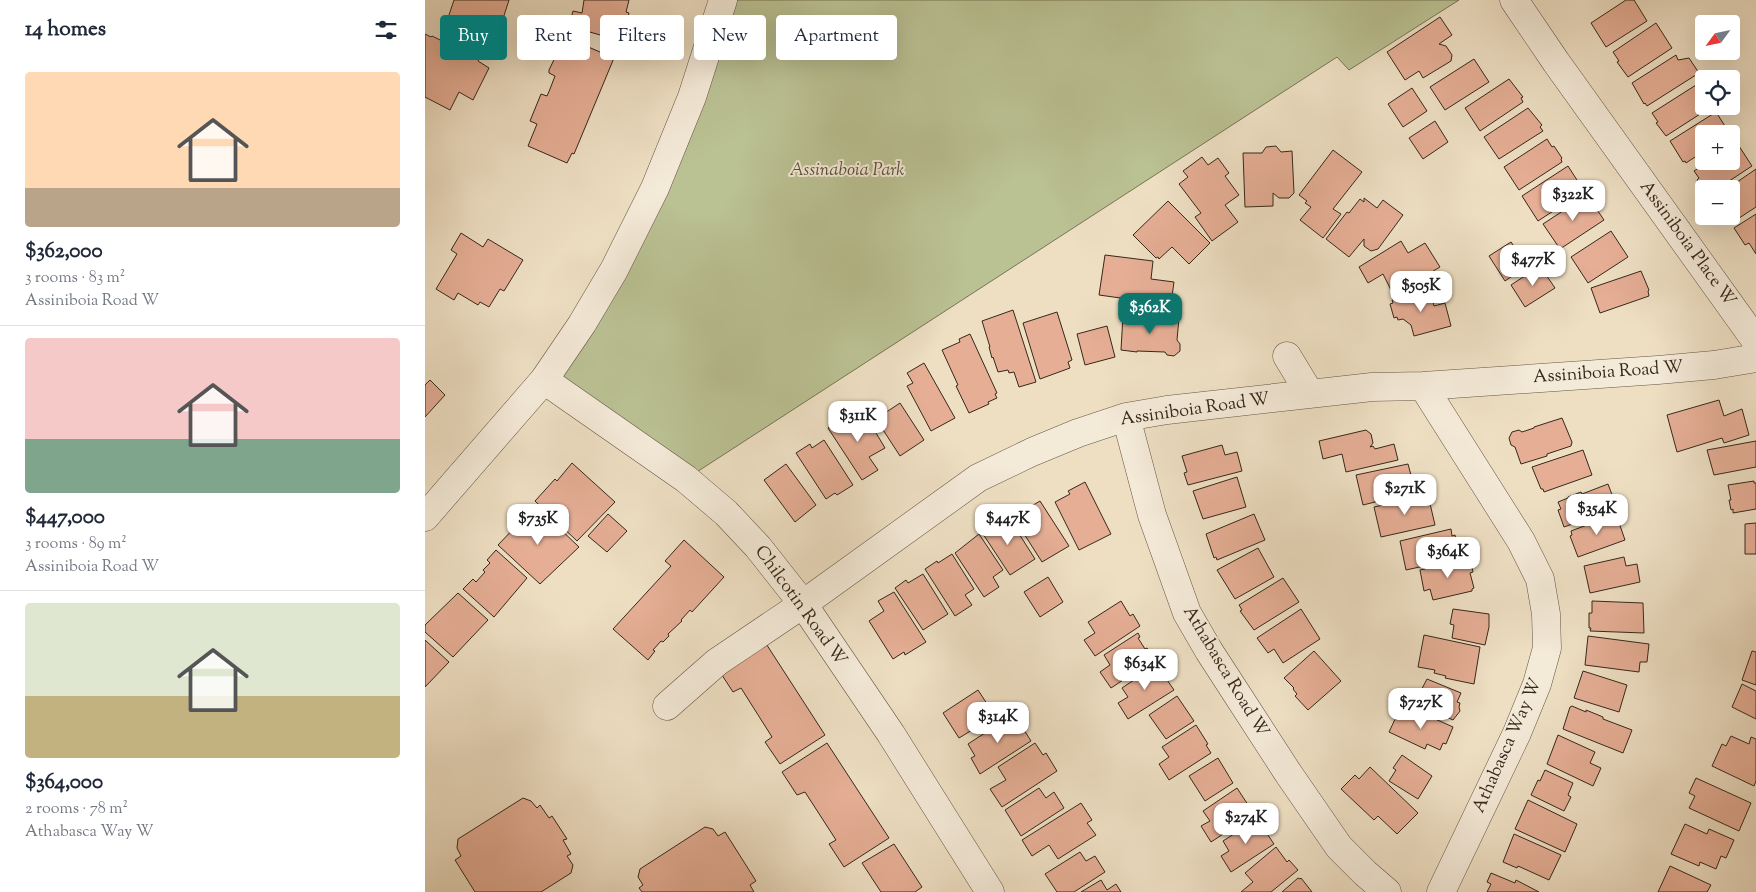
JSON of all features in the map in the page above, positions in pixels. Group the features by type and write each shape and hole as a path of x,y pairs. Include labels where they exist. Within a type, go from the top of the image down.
{"street":[{"path":"425,517 544,380 583,324 614,270 655,188 692,97 723,0"},
{"name":"Assiniboia Place W","path":"1514,0 1556,62 1756,341"},
{"path":"1287,356 1310,394"},
{"name":"Assiniboia Road W","path":"667,706 717,662 803,604 978,478 1069,436 1126,417 1167,410 1372,387 1423,386 1658,370 1714,365 1756,358"},
{"name":"Chilcotin Road W","path":"544,380 686,479 726,513 758,547 803,604 891,734 990,892"},
{"name":"Athabasca Way W","path":"1423,386 1521,541 1540,579 1546,614 1547,648 1537,684 1517,733 1441,892"},
{"name":"Athabasca Road W","path":"1126,417 1152,515 1187,613 1209,651 1339,847 1387,892"}],"green space":[{"name":"Assinaboia Park","path":"723,0 1459,0 1349,70 1337,57 686,479 544,380 582,324 697,60 766,60 766,15 716,15"}],"building":[{"path":"454,0 509,0 504,15 449,15"},
{"path":"584,0 629,0 626,12 629,13 628,15 600,15 600,35 590,32 590,15 572,15 573,11 582,13"},
{"path":"1626,0 1634,0 1647,21 1606,47 1591,23"},
{"path":"1440,17 1452,35 1439,44 1446,46 1452,55 1451,61 1423,78 1419,71 1405,80 1387,52"},
{"path":"1656,23 1672,48 1628,77 1617,62 1619,61 1613,52"},
{"path":"425,34 440,40 440,60 478,60 489,68 473,100 459,92 450,110 425,97"},
{"path":"590,48 600,52 600,60 613,60 574,154 572,153 567,163 528,146 537,124 530,121 541,94 547,96 555,76 549,73 554,60 590,60"},
{"path":"1676,55 1678,60 1689,58 1697,70 1695,70 1695,76 1647,106 1632,83"},
{"path":"1474,59 1489,82 1445,110 1430,87"},
{"path":"1509,79 1523,97 1521,98 1523,102 1480,131 1465,108"},
{"path":"1695,86 1695,115 1699,115 1666,136 1656,123 1658,122 1652,113"},
{"path":"1412,88 1427,111 1403,127 1388,104"},
{"path":"1528,108 1542,125 1540,127 1543,131 1499,159 1484,137"},
{"path":"1711,115 1718,115 1724,125 1695,125"},
{"path":"1435,121 1448,142 1423,159 1409,138"},
{"path":"1695,125 1695,157 1686,163 1685,161 1683,162 1670,141"},
{"path":"1547,139 1562,158 1562,162 1519,190 1504,167"},
{"path":"1276,146 1281,152 1292,151 1294,193 1289,198 1279,198 1273,193 1273,206 1245,207 1243,153 1262,153 1266,147"},
{"path":"1740,148 1752,166 1731,180 1697,180 1699,178 1694,171 1740,170"},
{"path":"1333,150 1362,172 1333,209 1341,214 1323,238 1300,220 1311,207 1299,195"},
{"path":"1202,157 1208,165 1218,158 1229,173 1225,176 1239,195 1225,205 1238,222 1212,241 1195,217 1201,213 1179,184 1188,177 1183,171"},
{"path":"1568,166 1584,191 1538,221 1522,196"},
{"path":"1756,169 1756,207 1740,217 1740,180"},
{"path":"1587,195 1604,220 1560,249 1543,224"},
{"path":"1364,198 1377,208 1383,200 1403,215 1378,249 1371,251 1364,246 1364,239 1349,257 1326,239 1347,212 1349,213 1360,199 1364,202"},
{"path":"1168,201 1210,243 1189,264 1172,247 1159,259 1158,257 1156,258 1133,235"},
{"path":"1756,214 1756,254 1749,243 1745,245 1734,228"},
{"path":"1611,231 1628,257 1588,283 1571,257"},
{"path":"461,233 483,247 488,239 523,260 504,291 500,289 489,307 480,302 478,305 458,293 454,300 436,289 457,254 451,250"},
{"path":"1401,241 1408,253 1425,243 1440,267 1395,294 1383,274 1368,283 1359,267"},
{"path":"1511,242 1527,266 1505,281 1489,256"},
{"path":"1105,255 1153,261 1151,279 1174,282 1170,311 1141,308 1142,301 1099,295"},
{"path":"1540,266 1555,288 1525,307 1511,285"},
{"path":"1641,271 1649,290 1649,296 1600,313 1591,288"},
{"path":"1430,290 1434,306 1445,303 1451,326 1414,336 1411,325 1403,319 1398,320 1397,317 1394,318 1390,304 1393,303 1392,300"},
{"path":"1013,310 1036,382 1019,387 1014,372 1009,373 1008,370 998,372 992,358 982,321"},
{"path":"1057,312 1072,360 1068,362 1070,368 1040,379 1023,323"},
{"path":"1123,315 1179,318 1177,340 1180,344 1180,351 1174,356 1167,355 1165,352 1121,350"},
{"path":"1107,326 1115,357 1085,365 1077,334"},
{"path":"970,334 997,393 995,394 997,398 988,402 989,404 969,413 942,350 960,342 959,339"},
{"path":"924,363 955,418 931,431 907,386 913,383 907,373"},
{"path":"430,380 445,395 425,417 425,385"},
{"path":"1719,400 1724,416 1742,409 1749,435 1724,443 1722,438 1677,452 1667,415"},
{"path":"900,403 924,440 900,456 876,419"},
{"path":"863,411 885,448 869,457 878,470 862,480 828,428 847,416 849,419"},
{"path":"1562,418 1572,442 1571,446 1521,464 1515,447 1511,445 1509,438 1512,432 1519,430 1522,432"},
{"path":"1366,430 1371,434 1373,443 1370,447 1373,446 1375,449 1394,444 1398,460 1346,472 1342,454 1323,459 1319,441"},
{"path":"824,440 853,485 837,495 835,493 826,499 796,453 810,444 812,448"},
{"path":"1756,441 1756,467 1714,475 1707,450"},
{"path":"1222,445 1225,455 1237,452 1242,471 1188,485 1184,473 1187,472 1182,456"},
{"path":"1583,450 1592,475 1544,492 1541,489 1532,467"},
{"path":"572,463 615,502 577,541 535,501 555,479 557,481"},
{"path":"786,464 816,505 795,522 764,480"},
{"path":"1408,464 1412,479 1416,478 1419,491 1363,505 1356,475"},
{"path":"1237,477 1246,507 1203,519 1193,491"},
{"path":"1754,481 1756,483 1756,509 1733,513 1729,500 1731,500 1728,485"},
{"path":"1085,482 1111,534 1079,550 1055,502 1070,494 1068,491"},
{"path":"1608,484 1617,508 1564,527 1558,510 1561,509 1558,502 1581,492 1582,494"},
{"path":"1428,495 1435,525 1381,537 1374,507"},
{"path":"1040,501 1069,546 1042,562 1012,515"},
{"path":"537,507 579,547 540,584 498,545"},
{"path":"608,514 627,531 607,552 588,536"},
{"path":"1254,514 1265,540 1217,560 1216,557 1214,558 1206,534"},
{"path":"1616,514 1625,540 1578,557 1570,536 1572,535 1571,531"},
{"path":"1009,518 1035,559 1010,575 981,531 993,523 995,527"},
{"path":"1756,523 1756,554 1745,554 1745,524"},
{"path":"1451,529 1452,536 1455,535 1460,558 1406,570 1400,541"},
{"path":"979,534 1003,570 993,577 999,587 984,597 955,553"},
{"path":"684,540 724,577 692,612 690,610 682,621 668,634 669,636 663,642 661,641 653,650 655,651 648,660 613,629 671,566 665,561"},
{"path":"1258,548 1274,577 1235,599 1217,570"},
{"path":"496,550 527,578 494,617 463,589 473,579 476,582 485,572 483,570 490,563 487,560"},
{"path":"952,554 974,589 965,595 972,605 955,616 925,569"},
{"path":"1624,557 1626,566 1637,564 1640,582 1590,593 1584,566"},
{"path":"1470,559 1473,572 1470,573 1474,588 1472,591 1433,600 1430,589 1424,591 1420,570"},
{"path":"923,574 948,614 923,630 895,588 906,580 908,583"},
{"path":"1048,577 1063,602 1040,617 1024,592"},
{"path":"1283,578 1299,602 1254,630 1240,611 1242,610 1239,605"},
{"path":"894,592 926,642 905,655 904,652 893,659 869,621 884,611 878,601"},
{"path":"458,593 488,620 453,657 425,632 425,625"},
{"path":"1121,601 1130,616 1133,614 1140,626 1095,656 1084,640 1095,633 1088,622"},
{"path":"1592,601 1643,603 1644,633 1590,631 1589,613 1592,613"},
{"path":"1301,609 1320,639 1283,663 1274,649 1268,653 1257,638"},
{"path":"1453,609 1489,614 1489,627 1485,645 1452,638 1454,625 1450,624"},
{"path":"1138,633 1140,637 1138,638 1145,649 1147,648 1150,652 1148,653 1152,661 1111,688 1100,672 1110,665 1104,655"},
{"path":"1424,635 1480,647 1474,684 1445,678 1446,676 1434,673 1435,670 1418,667"},
{"path":"1588,636 1649,644 1647,662 1640,662 1639,672 1585,665"},
{"path":"763,639 825,735 780,764 765,742 772,737 741,688 733,692 718,669"},
{"path":"425,640 449,662 425,687"},
{"path":"1314,651 1341,681 1308,710 1295,696 1297,694 1294,688 1284,678"},
{"path":"1752,651 1756,652 1756,685 1742,680"},
{"path":"1159,663 1168,675 1165,677 1174,690 1128,719 1118,703 1128,697 1122,688"},
{"path":"1583,671 1627,685 1619,712 1574,698"},
{"path":"1427,679 1461,693 1457,702 1460,703 1460,711 1453,720 1415,702"},
{"path":"1742,684 1756,691 1756,719 1732,707"},
{"path":"978,690 995,716 959,738 943,713"},
{"path":"1177,696 1194,721 1166,739 1149,715"},
{"path":"1572,706 1632,730 1623,753 1563,729"},
{"path":"1413,709 1453,727 1446,744 1443,743 1440,750 1427,744 1425,749 1389,732 1398,713 1409,718"},
{"path":"1014,714 1031,741 980,774 971,758 975,756 968,744"},
{"path":"1196,725 1208,744 1206,745 1211,753 1169,780 1159,764 1169,757 1162,747"},
{"path":"1558,735 1595,752 1590,763 1601,768 1593,786 1547,764"},
{"path":"1731,736 1749,744 1751,737 1756,739 1756,781 1754,786 1712,766 1722,744 1726,746"},
{"path":"827,743 889,838 844,867 829,844 836,840 805,792 797,795 782,772"},
{"path":"1035,743 1043,755 1046,753 1057,771 1002,807 990,789 1006,780 998,767"},
{"path":"1402,755 1432,776 1418,799 1389,781 1396,770 1393,768"},
{"path":"1218,758 1233,783 1205,801 1189,776"},
{"path":"1370,767 1418,813 1397,834 1378,816 1374,820 1341,789 1355,775 1359,779"},
{"path":"1545,770 1573,783 1568,795 1571,797 1564,811 1531,795"},
{"path":"1696,778 1751,803 1739,831 1689,808 1695,796 1689,793"},
{"path":"1039,788 1046,798 1054,792 1064,808 1021,836 1005,810"},
{"path":"1237,788 1254,814 1211,842 1201,826 1210,821 1203,811"},
{"path":"523,798 531,801 537,808 540,805 549,818 552,816 567,839 563,840 571,854 567,856 573,865 571,873 541,892 475,892 455,860 461,856 457,848 458,839"},
{"path":"1528,800 1577,824 1565,852 1515,829"},
{"path":"1081,803 1092,820 1087,823 1096,835 1058,859 1049,845 1032,856 1022,840"},
{"path":"1257,819 1274,844 1231,872 1221,856 1229,851 1223,841"},
{"path":"1685,824 1707,834 1709,829 1734,840 1726,858 1721,856 1716,869 1700,862 1699,866 1671,854"},
{"path":"705,827 713,829 718,836 725,832 756,881 750,885 754,892 642,892 639,888 643,885 638,877 640,869"},
{"path":"1514,834 1561,855 1549,880 1518,866 1517,868 1503,862"},
{"path":"894,844 922,887 915,892 881,892 862,863"},
{"path":"1276,847 1287,862 1289,860 1298,870 1271,892 1241,892 1253,882 1245,873"},
{"path":"1080,852 1086,861 1095,856 1105,872 1074,892 1057,892 1045,874"},
{"path":"1670,866 1711,885 1707,892 1658,892"},
{"path":"1491,873 1515,883 1516,880 1539,892 1487,892 1491,884 1487,882"},
{"path":"1298,878 1301,878 1312,892 1282,892"},
{"path":"1101,880 1107,890 1116,884 1121,892 1081,892"}]}
